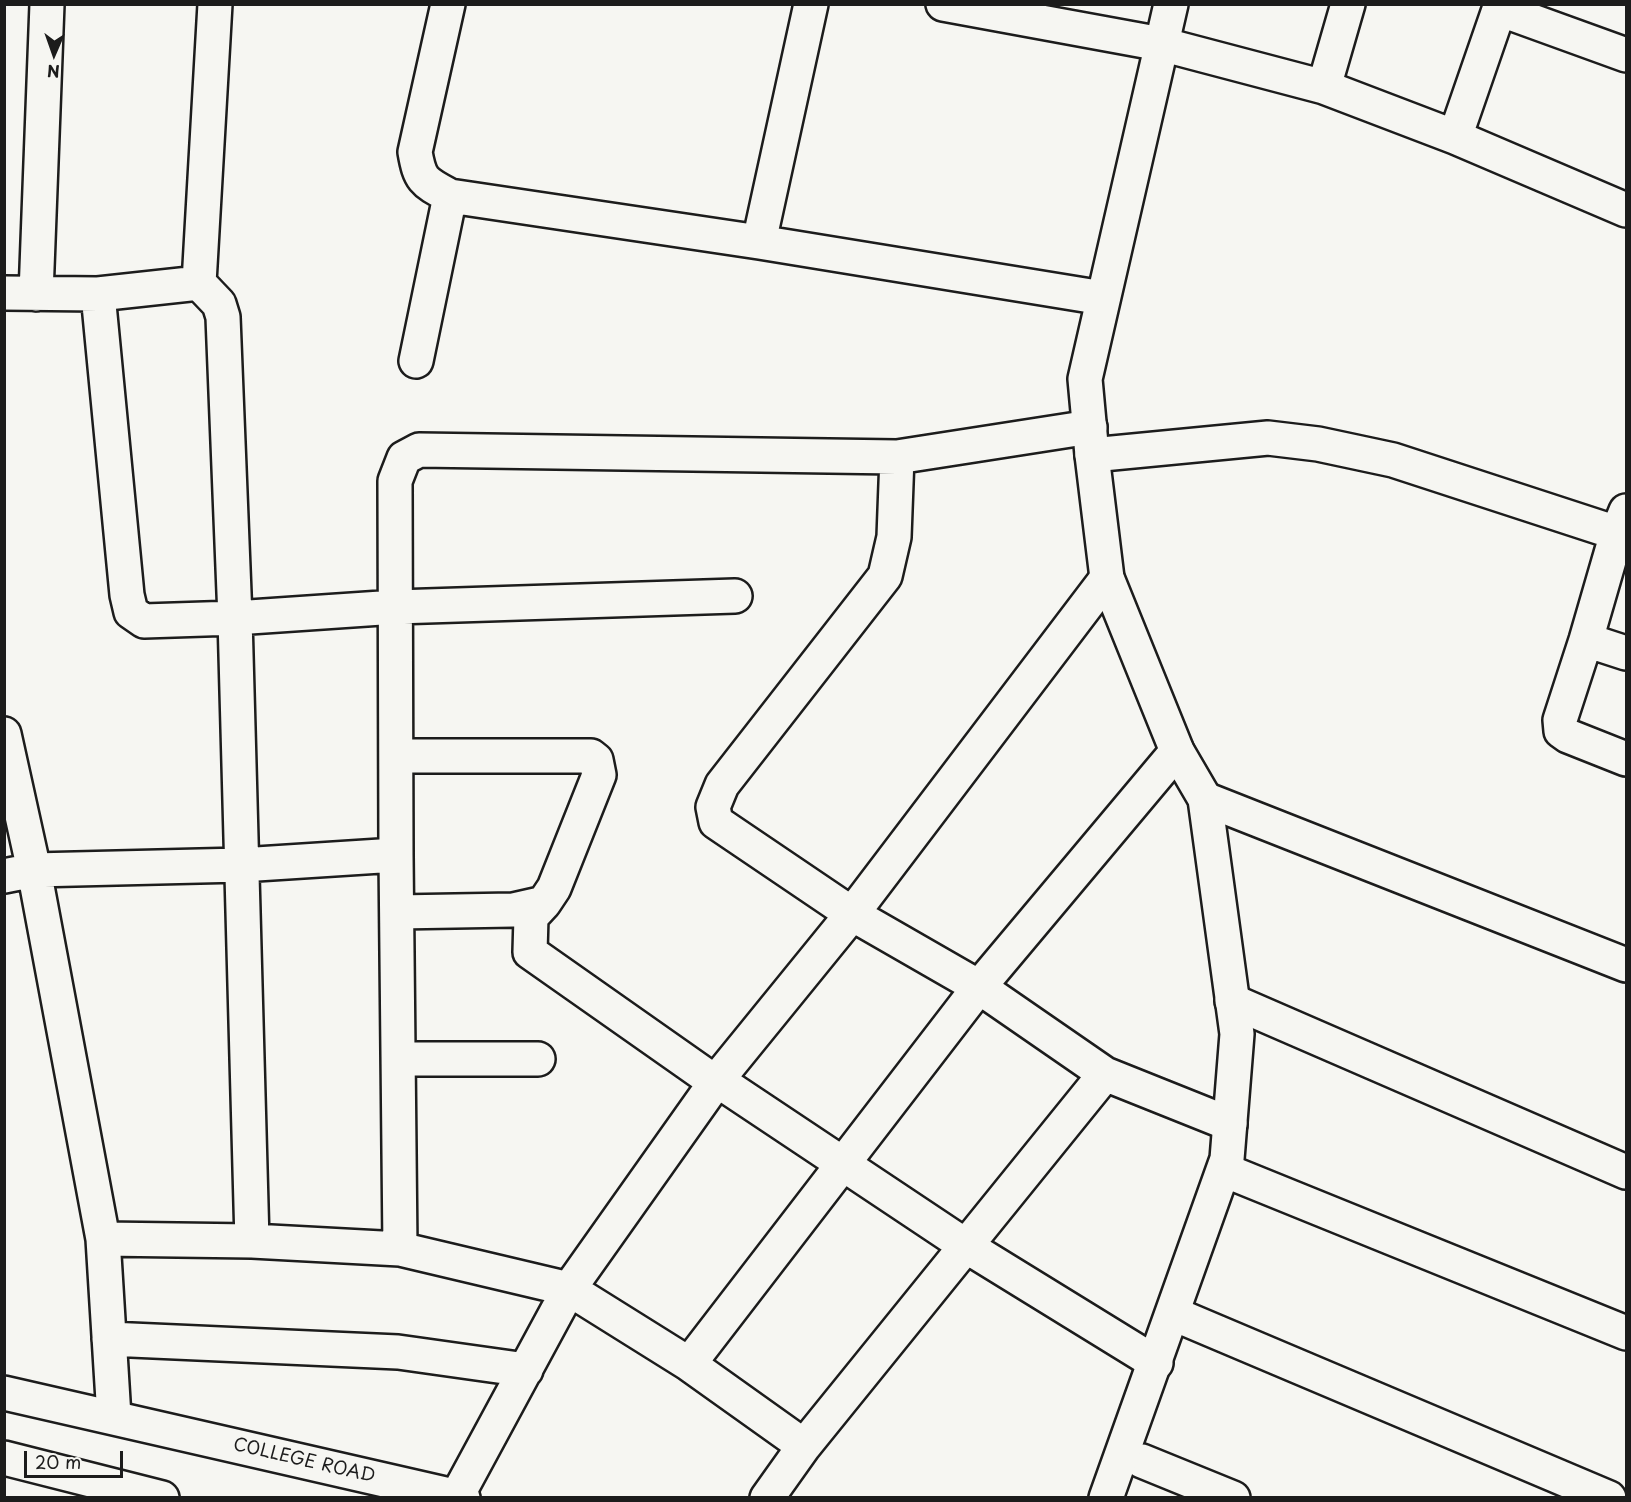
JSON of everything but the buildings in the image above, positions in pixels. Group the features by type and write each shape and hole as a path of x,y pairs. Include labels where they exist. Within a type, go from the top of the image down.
{"street":[{"path":"47,4 20,293 98,294 199,283"},
{"path":"215,4 199,283 219,304 223,317 235,618 252,1241"},
{"path":"447,4 415,152 419,173 430,185 450,196 759,242 1103,298"},
{"path":"759,242 811,4"},
{"path":"943,4 1161,44 1324,87 1455,137 1626,210"},
{"path":"1106,1497 1174,1314 1224,1170 1227,1159 1237,1034 1204,799 1177,751 1107,578 1085,379 1171,4"},
{"path":"1324,87 1348,4"},
{"path":"1455,137 1500,7 1626,55"},
{"path":"416,361 450,196"},
{"path":"98,294 128,595 131,612 144,621 396,608 735,596"},
{"path":"400,1249 395,481 404,458 419,450 897,457 1091,441 1268,438 1318,444 1393,460 1623,527 1560,720 1561,731 1568,736 1626,759"},
{"path":"897,457 894,537 885,576 722,785 713,807 716,822 852,914 979,987 1106,1074 1230,1124"},
{"path":"459,1497 569,1289 717,1080 852,914 1107,578"},
{"path":"1586,640 1626,653"},
{"path":"4,734 19,873 103,1239 114,1417"},
{"path":"689,1364 979,987 1177,751"},
{"path":"396,756 591,756 596,760 599,774 554,888 531,917 530,952 705,1075 717,1080 842,1165 966,1246 1156,1363"},
{"path":"1204,799 1626,965"},
{"path":"19,873 242,865 396,855"},
{"path":"397,912 513,909 544,903"},
{"path":"1232,1001 1626,1172"},
{"path":"399,1059 538,1059"},
{"path":"767,1497 804,1446 1106,1074"},
{"path":"1224,1170 1626,1334"},
{"path":"103,1239 252,1241 400,1249 569,1289 689,1364 804,1446"},
{"path":"1174,1314 1609,1497"},
{"path":"109,1338 398,1352 526,1370"},
{"name":"COLLEGE ROAD","path":"4,1393 459,1497"},
{"path":"4,1458 162,1497"},
{"path":"1142,1461 1233,1497"}]}
